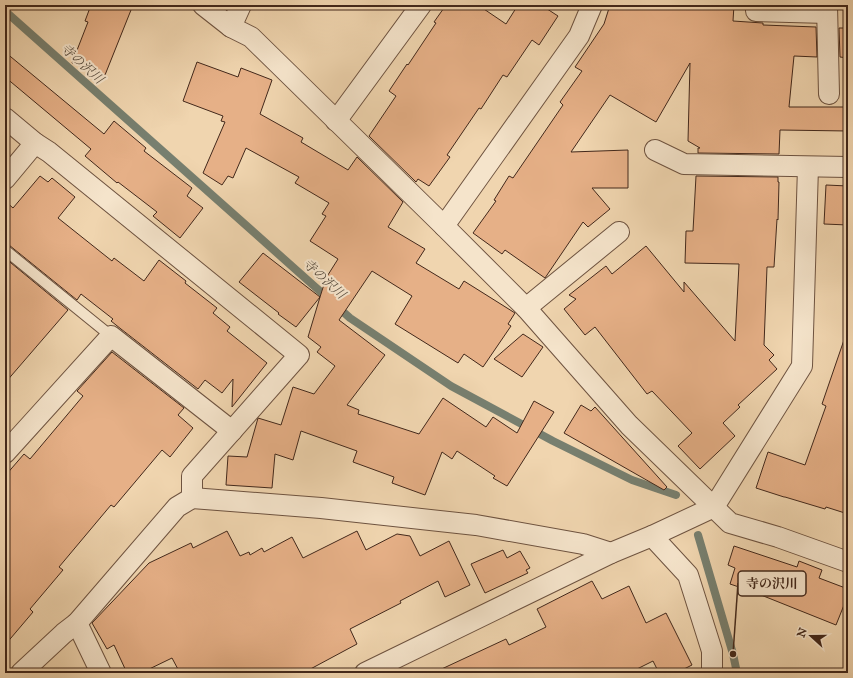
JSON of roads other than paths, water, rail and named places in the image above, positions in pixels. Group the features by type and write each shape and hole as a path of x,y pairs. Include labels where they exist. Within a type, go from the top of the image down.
{"street":[{"path":"204,5 231,27 251,37 444,226 526,308 629,426 730,523 778,537 848,562"},
{"path":"231,27 241,5"},
{"path":"336,121 421,5"},
{"path":"444,226 579,36 592,5"},
{"path":"756,5 756,11 827,9 829,94"},
{"path":"5,118 34,143 49,152 299,355 192,476 192,498"},
{"path":"5,179 34,143"},
{"path":"655,150 684,164 848,167"},
{"path":"365,673 611,553 714,507 802,366 808,167"},
{"path":"526,308 620,232"},
{"path":"5,453 111,336 232,431"},
{"path":"21,673 64,633 77,624 176,507 192,498 321,508 476,525 583,544 611,553"},
{"path":"652,536 688,575 712,651 712,673"},
{"path":"77,624 101,673"}],"lane":[{"path":"5,250 111,336"}],"waterway":[{"name":"寺の沢川","path":"5,11 350,318 451,386 553,441 632,480 676,495"},
{"name":"寺の沢川","path":"698,535 733,654 737,673"}],"place":[{"name":"寺の沢川","path":"733,654"}]}
